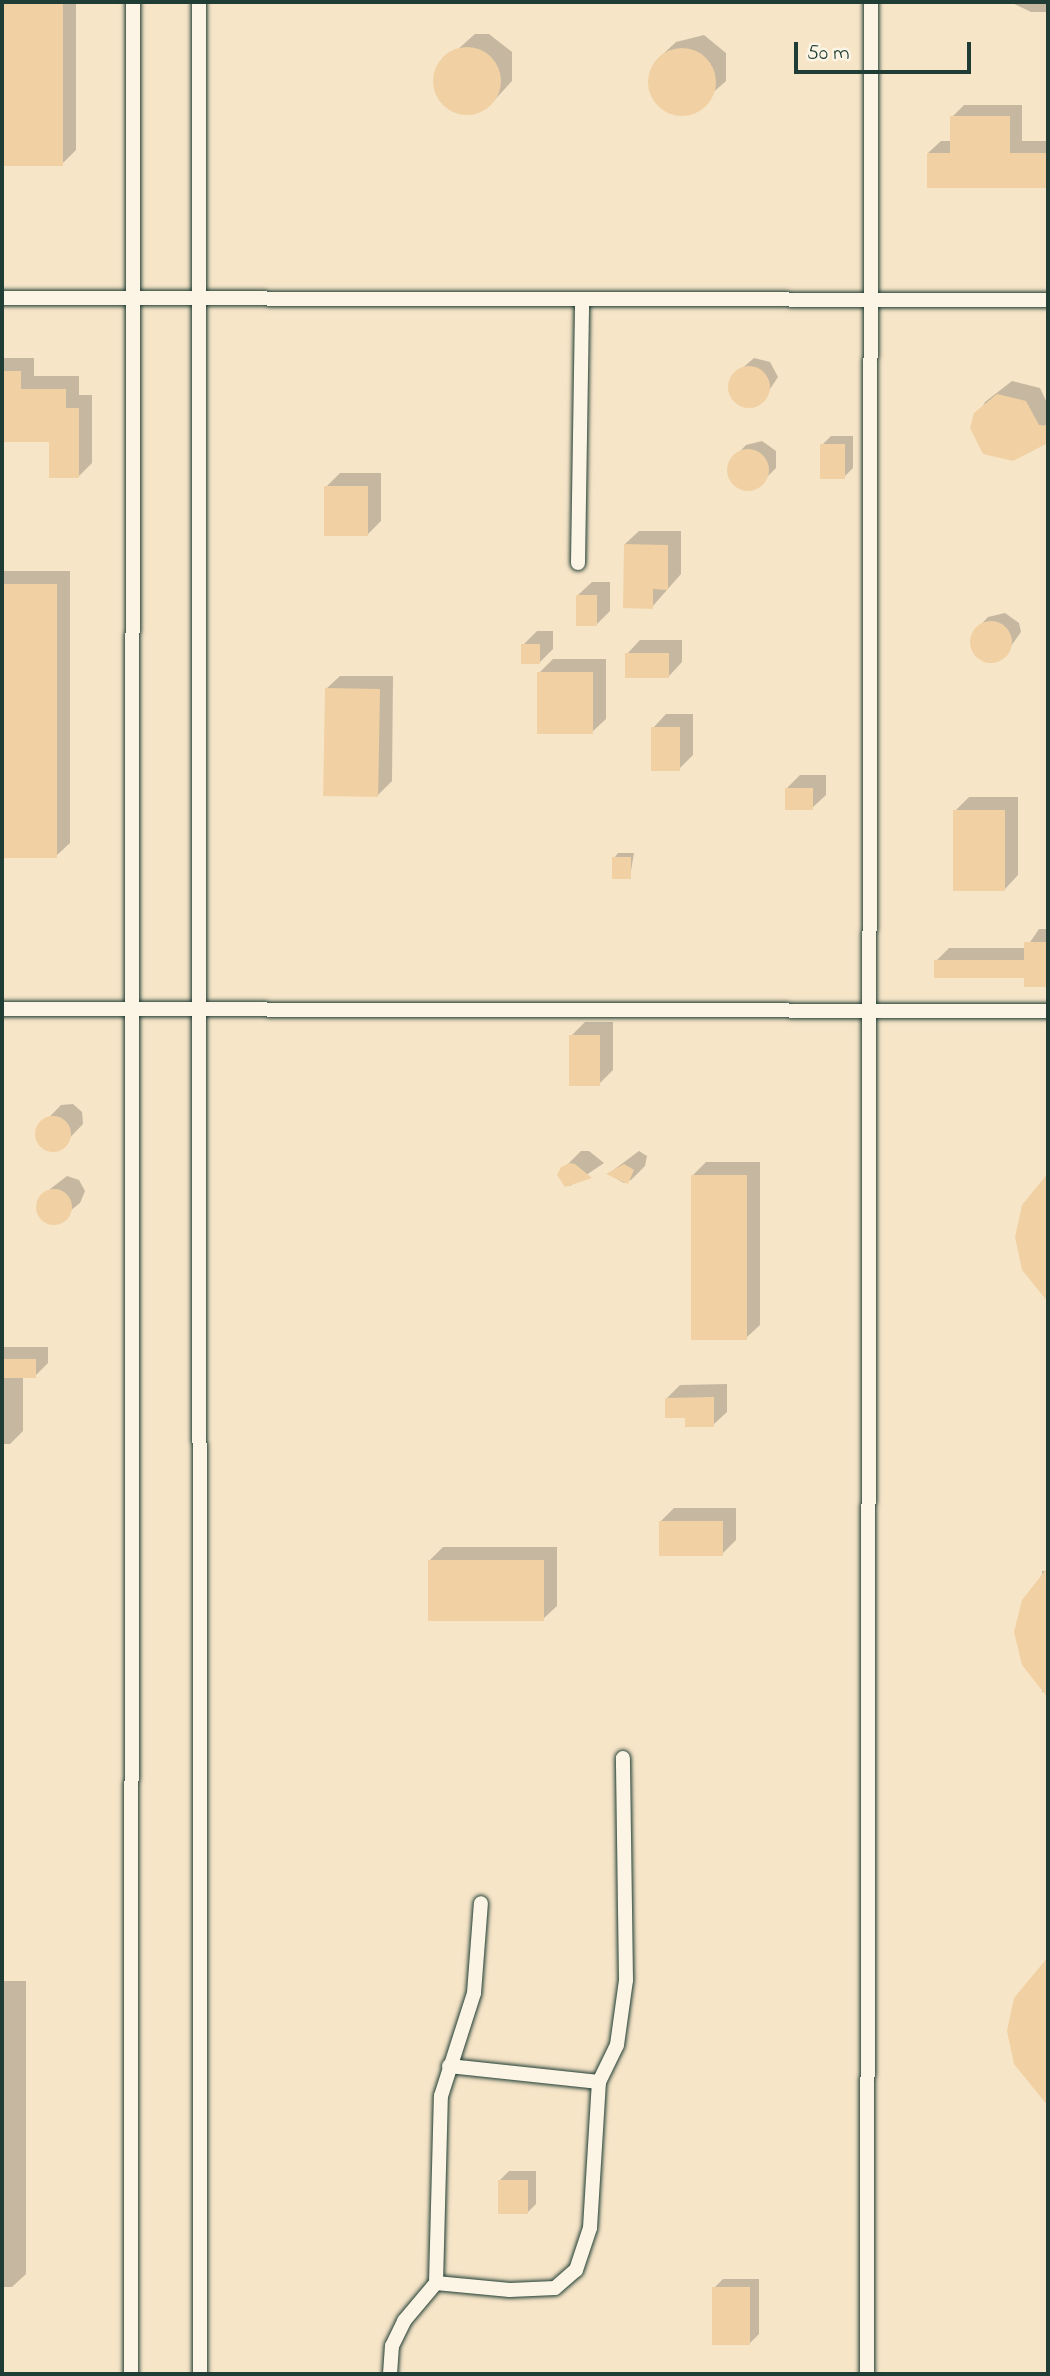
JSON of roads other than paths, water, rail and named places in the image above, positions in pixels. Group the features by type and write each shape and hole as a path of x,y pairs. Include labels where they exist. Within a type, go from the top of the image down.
{"lane":[{"path":"131,2374 133,2"},
{"path":"199,2 200,2374"},
{"path":"867,2374 870,2"},
{"path":"2,298 1048,300"},
{"path":"578,563 582,299"},
{"path":"2,1009 869,1013 1048,1011"},
{"path":"436,2283 510,2290 555,2288 576,2270 590,2228 599,2082 617,2045 626,1980 623,1758"},
{"path":"390,2374 392,2346 404,2321 436,2283 440,2096 466,2026 474,1993 481,1903"},
{"path":"449,2066 599,2082"}]}
